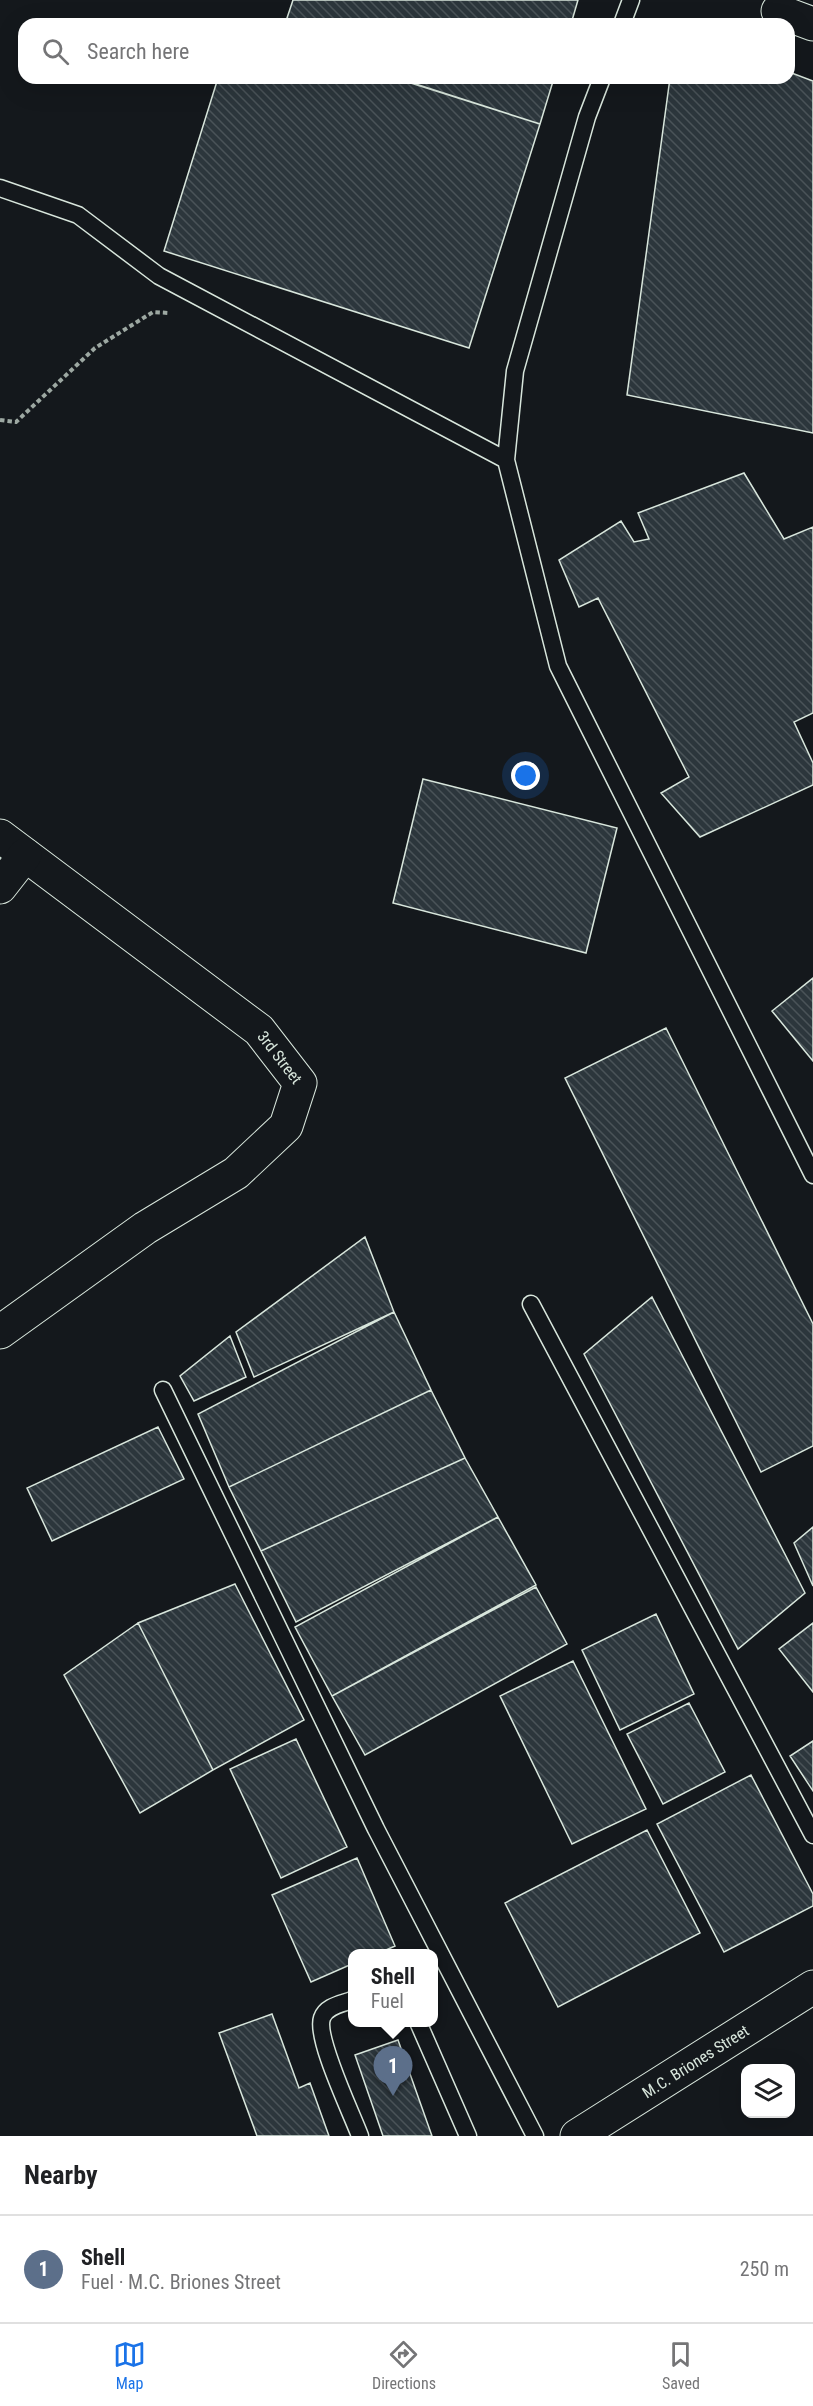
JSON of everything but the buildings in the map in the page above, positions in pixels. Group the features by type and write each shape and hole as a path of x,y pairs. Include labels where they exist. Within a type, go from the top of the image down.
{"street":[{"path":"778,11 813,24"},
{"path":"0,887 12,846"},
{"name":"3rd Street","path":"0,1332 145,1228 236,1173 286,1126 300,1083 259,1030 12,846"},
{"name":"M.C. Briones Street","path":"577,2136 813,1987"}],"lane":[{"path":"624,18 631,0"},
{"path":"600,84 587,117 515,371 506,460 558,666 813,1175"},
{"path":"0,188 78,215 159,276 204,302 506,460"},
{"path":"531,1304 813,1835"},
{"path":"163,1390 376,1829 535,2136"},
{"path":"348,2001 330,2008 322,2018 322,2038 360,2136"},
{"path":"420,2027 468,2136"}],"path":[{"path":"0,420 16,422 95,348 153,312 180,314 204,302"}],"place":[{"name":"Shell","path":"393,2096"}]}
